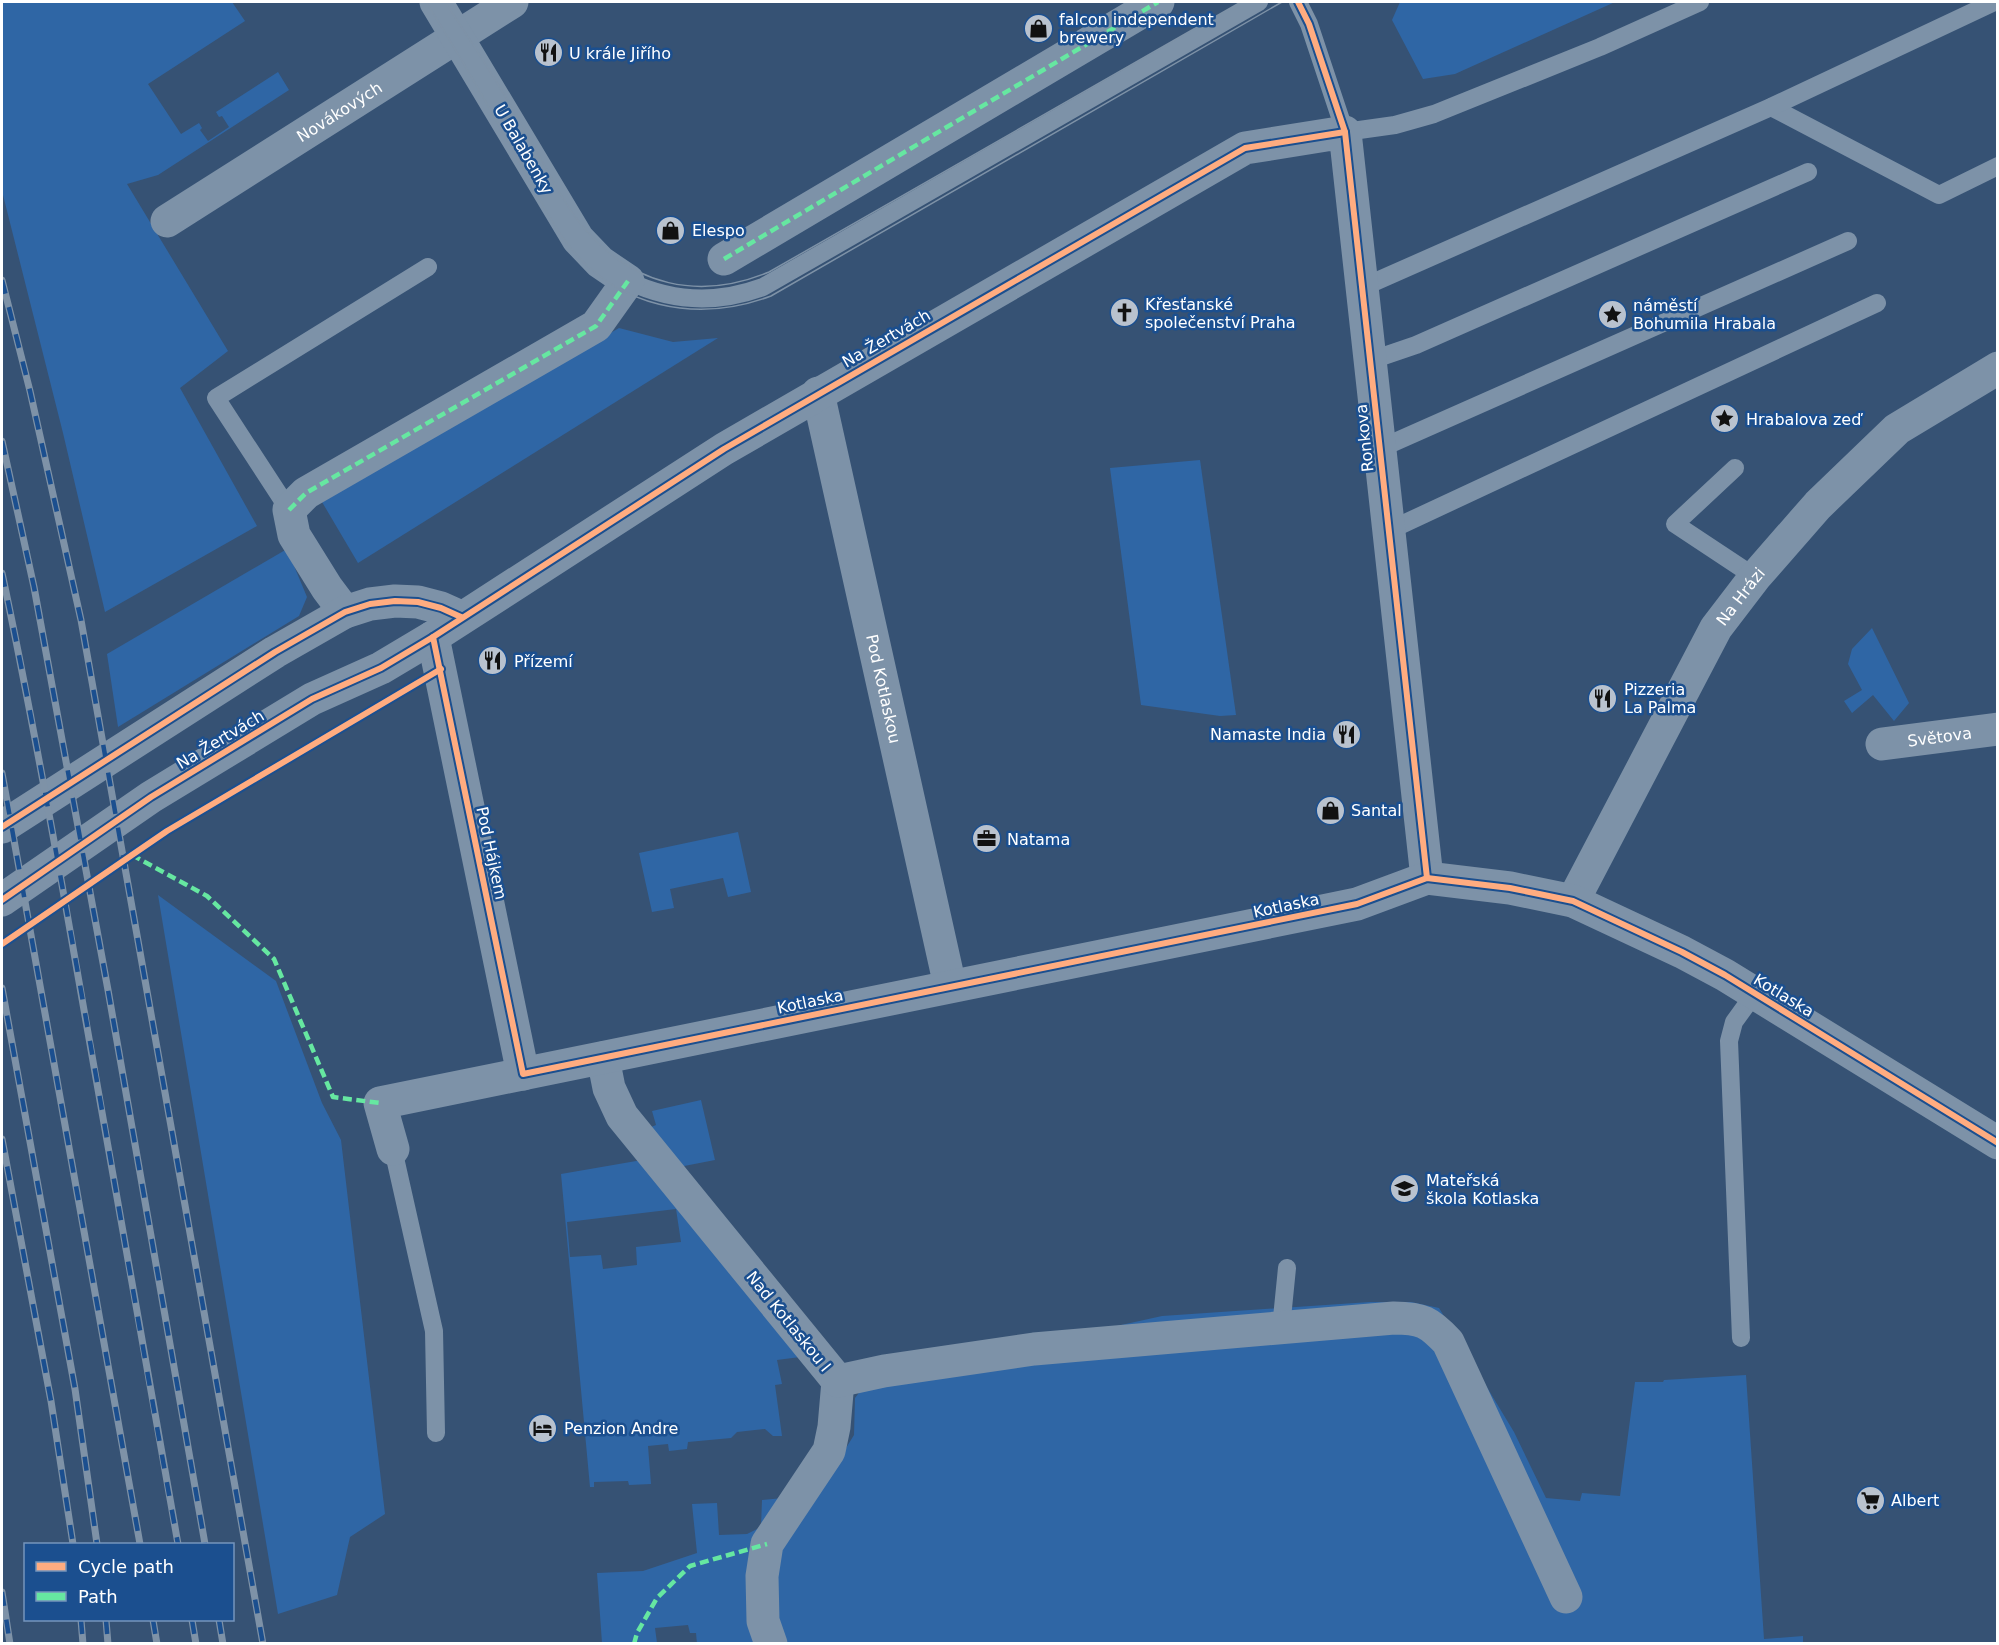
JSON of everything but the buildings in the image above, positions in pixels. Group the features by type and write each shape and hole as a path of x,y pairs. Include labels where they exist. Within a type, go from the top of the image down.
{"street":[{"name":"U Balabenky","path":"436,2 578,240 600,262 628,281"},
{"name":"Novákových","path":"167,221 512,2"},
{"path":"724,259 1158,2"},
{"name":"Ronkova","path":"1345,132 1426,878"},
{"name":"Na Žertvách","path":"2,900 151,797 312,699 381,668 433,637 724,448 1245,148 1345,132"},
{"path":"345,612 294,535 289,510 306,492 596,326 628,281"},
{"name":"Na Hrázi","path":"1573,901 1605,836 1716,628 1755,577 1818,505 1897,429 1998,368"},
{"name":"Pod Kotlaskou","path":"818,393 950,986"},
{"path":"2,827 275,652 345,612 370,604 395,601 418,602 441,608 461,617"},
{"name":"Pod Hájkem","path":"433,637 523,1074"},
{"name":"Světova","path":"1882,744 1998,729"},
{"name":"Kotlaska","path":"393,1149 380,1102 1357,904 1426,878 1510,888 1573,901 1682,952 1755,993 1998,1143"},
{"name":"Nad Kotlaskou Ⅰ","path":"603,1058 609,1088 622,1116 838,1381 834,1427 829,1451 768,1544 762,1576 763,1621 771,1644"},
{"path":"838,1381 884,1371 1034,1349 1414,1318 1434,1327 1448,1342 1566,1597"}],"lane":[{"path":"628,281 657,293 689,299 728,297 762,287 1259,2"},
{"name":"Ronkova","path":"1298,2 1309,24 1345,132"},
{"path":"1345,132 1395,125 1434,114 1600,47 1700,2"},
{"path":"1361,288 1771,107 1994,2"},
{"path":"1771,107 1939,195 1998,166"},
{"path":"1369,361 1416,345 1808,172"},
{"path":"1379,448 1848,241"},
{"path":"289,510 216,398 428,267"},
{"path":"1388,531 1877,303"},
{"path":"1735,468 1675,524 1755,577"},
{"path":"1741,1338 1729,1041 1734,1022 1755,993"},
{"path":"393,1149 434,1331 436,1433"},
{"path":"1281,1328 1287,1268"}],"shaded area":[{"path":"2,2 232,2 245,21 148,84 181,134 199,123 202,128 200,130 208,141 229,127 222,116 219,117 216,112 278,72 289,90 158,175 127,184 228,351 180,388 257,526 105,612 2,191"},
{"path":"1400,2 1615,2 1455,74 1423,79 1392,20"},
{"path":"619,328 673,342 718,338 358,563 322,502"},
{"path":"1200,460 1236,715 1220,716 1141,705 1110,468"},
{"path":"287,549 307,597 299,616 118,727 107,654"},
{"path":"1872,628 1909,703 1894,721 1873,695 1852,713 1844,701 1862,690 1848,664 1852,649"},
{"path":"738,832 751,892 728,897 723,878 670,889 674,908 652,912 639,853"},
{"path":"158,895 276,981 322,1103 341,1140 385,1514 350,1537 337,1595 278,1614"},
{"path":"701,1100 715,1160 679,1167 649,1128 656,1125 652,1111"},
{"path":"642,1160 800,1357 777,1360 782,1384 775,1385 782,1436 773,1436 765,1429 737,1432 731,1438 688,1442 687,1449 669,1451 668,1444 648,1446 651,1484 629,1485 628,1481 594,1482 594,1487 590,1487 561,1174","holes":["676,1209 681,1242 636,1247 637,1265 603,1269 601,1255 570,1257 567,1222"]},
{"path":"1370,1302 1411,1302 1439,1308 1514,1432 1546,1498 1580,1501 1582,1493 1620,1496 1635,1382 1746,1375 1764,1639 1803,1636 1803,1643 697,1644 696,1633 690,1633 688,1625 655,1628 657,1643 602,1643 597,1573 643,1571 697,1553 692,1504 717,1503 719,1535 747,1534 761,1527 762,1500 794,1497 814,1500 854,1435 855,1398 868,1381 1162,1316"}],"tram line":[{"path":"426,2 566,242 586,264 609,282 633,295 659,304 686,309 714,309 771,296 1282,2"},
{"path":"445,2 506,97 560,193 584,228 603,248 646,275 669,283 693,286 717,286 743,281 769,272 1241,2"}],"railway":[{"path":"2,280 30,391 81,620 263,1644"},
{"path":"2,441 34,587 108,990 205,1543"},
{"path":"2,573 62,885 178,1543"},
{"path":"2,773 140,1543"},
{"path":"2,988 75,1389 97,1543"},
{"path":"2,1139 51,1401 73,1543"},
{"path":"2,1592 10,1644"},
{"path":"81,1621 83,1644"},
{"path":"106,1621 108,1644"},
{"path":"153,1621 157,1644"},
{"path":"192,1621 196,1644"},
{"path":"219,1621 223,1644"}],"marked path":[{"path":"724,259 1158,2"},
{"path":"289,510 306,493 596,326 628,281"},
{"path":"132,855 207,896 274,959 333,1097 380,1103"},
{"path":"634,1644 637,1633 657,1598 690,1566 767,1544"}],"cycle path":[{"path":"1298,2 1309,24 1345,132 1427,878"},
{"path":"2,900 151,797 312,699 381,668 433,637 724,449 1245,148 1345,132"},
{"path":"2,827 275,652 345,612 370,604 395,601 418,602 441,608 461,617"},
{"path":"433,637 523,1074 1357,904 1427,878 1510,888 1573,901 1682,952 1725,975 1998,1143"},
{"path":"2,944 167,831 441,669"}],"place":[{"name":"falcon independent brewery","path":"1038,28"},
{"name":"U krále Jiřího","path":"548,53"},
{"name":"Elespo","path":"671,230"},
{"name":"Křesťanské společenství Praha","path":"1124,313"},
{"name":"náměstí Bohumila Hrabala","path":"1612,314"},
{"name":"Hrabalova zeď","path":"1725,419"},
{"name":"Přízemí","path":"493,661"},
{"name":"Pizzeria La Palma","path":"1603,698"},
{"name":"Namaste India","path":"1347,734"},
{"name":"Santal","path":"1330,810"},
{"name":"Natama","path":"986,839"},
{"name":"Mateřská škola Kotlaska","path":"1405,1189"},
{"name":"Penzion Andre","path":"543,1428"},
{"name":"Albert","path":"1870,1500"}]}
